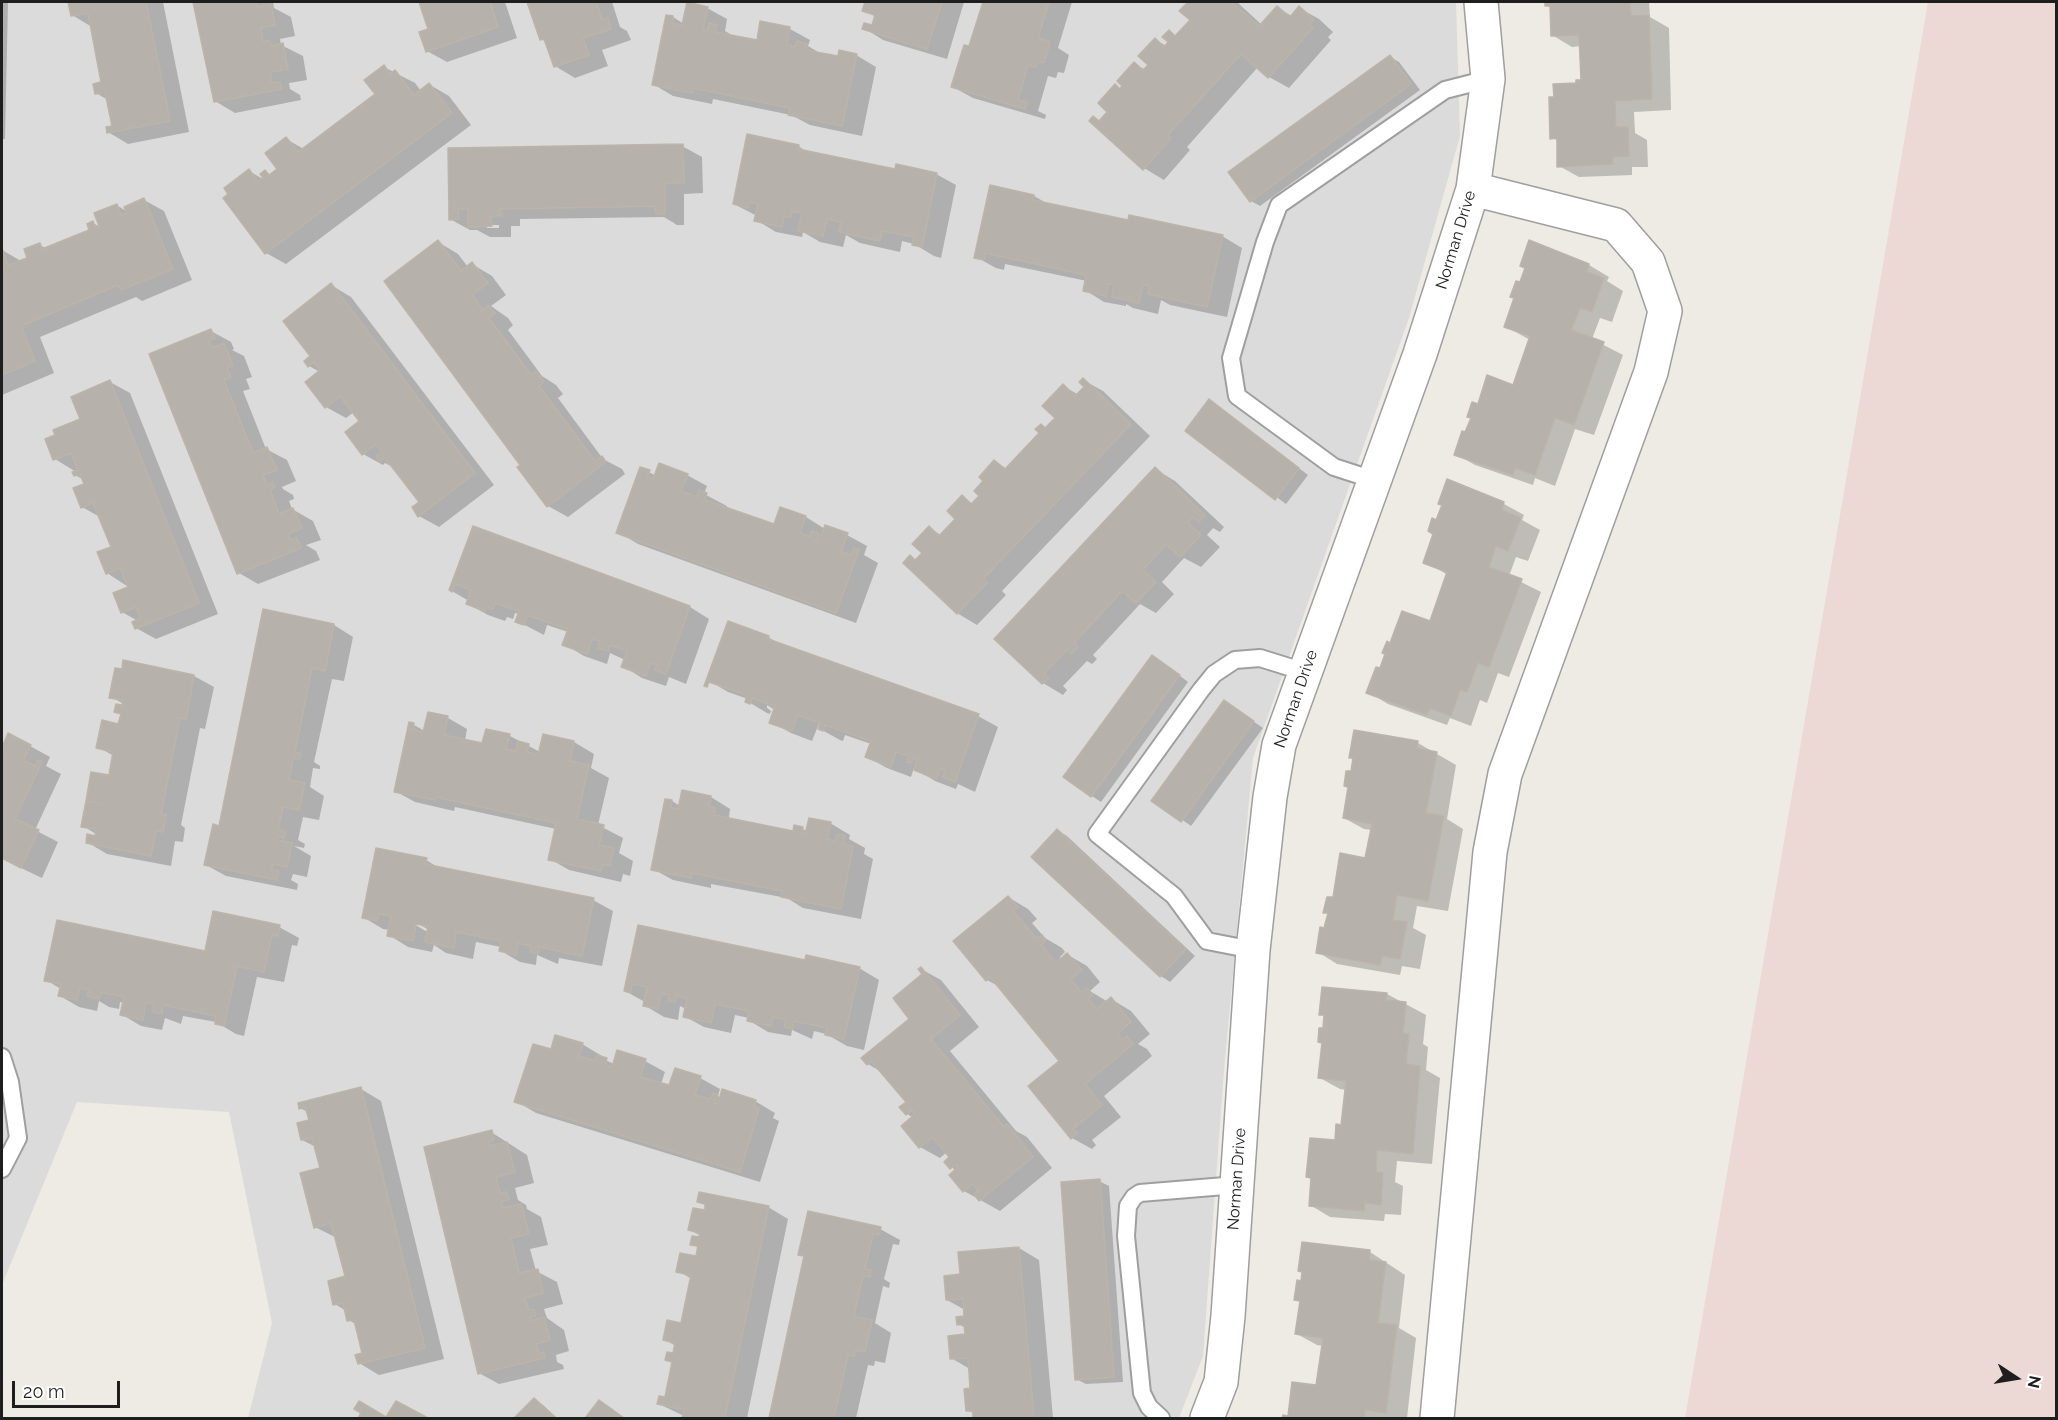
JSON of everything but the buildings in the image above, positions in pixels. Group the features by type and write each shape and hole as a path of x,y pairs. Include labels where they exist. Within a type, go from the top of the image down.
{"street":[{"name":"Norman Drive","path":"1207,1419 1221,1382 1228,1316 1253,950 1270,797 1279,745 1420,354 1473,189 1488,79 1481,2"},
{"path":"1437,1419 1490,852 1505,774 1651,372 1665,312 1648,262 1616,225 1473,189"}],"lane":[{"path":"1374,480 1334,467 1238,396 1231,358 1278,206 1445,90 1488,79"},
{"path":"1253,950 1207,941 1173,896 1097,834 1214,674 1235,660 1260,658 1305,672"},
{"path":"2,1057 10,1082 18,1138 2,1169"},
{"path":"1161,1419 1149,1407 1142,1394 1126,1236 1128,1206 1140,1193 1237,1185"}],"shaded area":[{"path":"2,2 1456,2 1460,136 1409,318 1253,758 1224,1070 1203,1356 1179,1418 248,1418 272,1323 229,1112 77,1102 2,1285"},
{"path":"1928,2 2056,2 2056,1418 1685,1418"}]}
